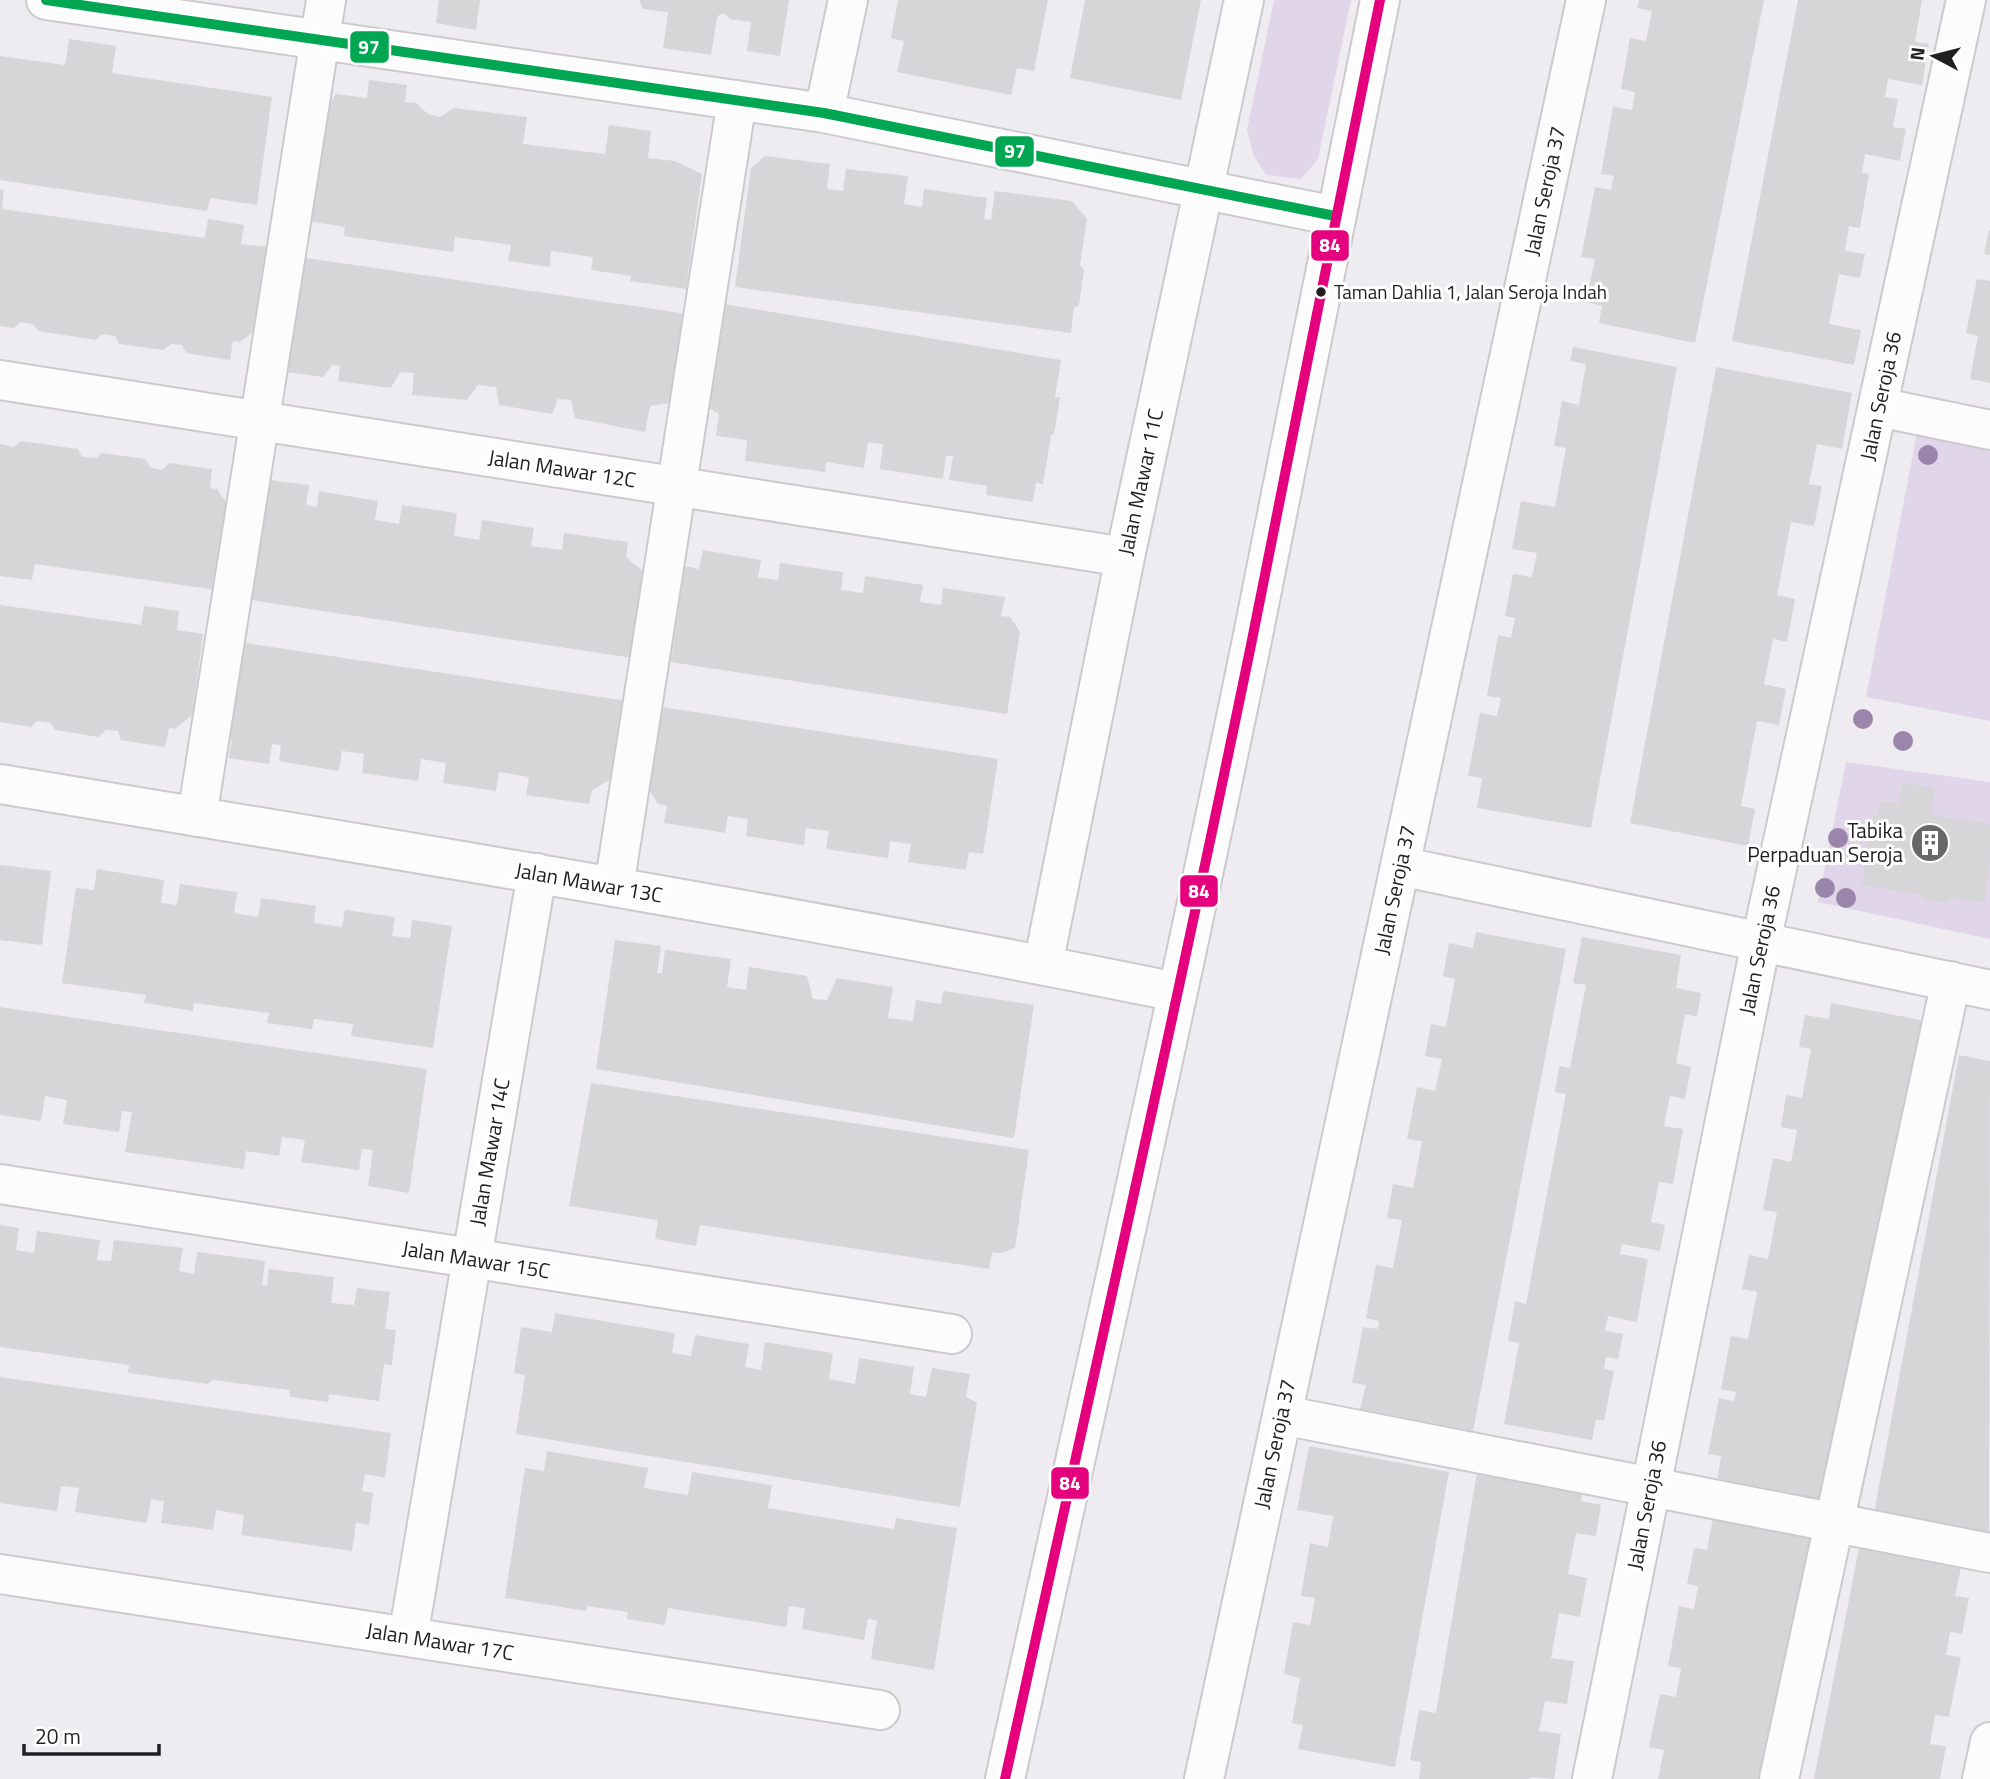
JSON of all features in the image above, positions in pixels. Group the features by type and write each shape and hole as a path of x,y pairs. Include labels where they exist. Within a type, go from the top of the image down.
{"street":[{"path":"46,0 824,113 1335,216"},
{"path":"197,817 326,0"},
{"path":"824,113 848,0"},
{"name":"Jalan Mawar 11C","path":"1043,965 1125,557 1244,0"},
{"path":"1005,1779 1251,647 1380,0"},
{"name":"Jalan Seroja 37","path":"1203,1779 1586,0"},
{"name":"Jalan Seroja 36","path":"1592,1779 1761,942 1966,0"},
{"path":"614,887 737,100"},
{"name":"Jalan Mawar 12C","path":"0,380 1125,557"},
{"path":"1878,407 1990,430"},
{"name":"Jalan Mawar 13C","path":"0,784 537,873 1177,992"},
{"path":"1400,866 1990,990"},
{"name":"Jalan Mawar 14C","path":"408,1637 537,873"},
{"path":"1779,1779 1951,981"},
{"name":"Jalan Mawar 15C","path":"0,1184 952,1334"},
{"path":"1282,1415 1990,1553"},
{"name":"Jalan Mawar 17C","path":"0,1574 880,1710"},
{"path":"1982,1779 1990,1742"}],"shaded area":[{"path":"1274,0 1351,0 1318,159 1301,179 1266,175 1253,154 1247,130"},
{"path":"1918,428 1990,442 1990,721 1866,697"},
{"path":"1846,762 1990,782 1990,939 1818,902"}],"building":[{"path":"439,0 480,0 476,30 436,23"},
{"path":"639,0 789,0 780,56 747,51 751,22 730,19 726,14 720,14 717,18 711,55 663,48 668,12 643,9"},
{"path":"898,0 1048,0 1034,71 1017,68 1011,95 897,72 904,41 891,38"},
{"path":"1085,0 1201,0 1181,100 1070,78"},
{"path":"1639,0 1764,0 1695,343 1599,323 1602,306 1586,302 1595,259 1581,257 1595,187 1611,190 1614,176 1601,174 1613,107 1632,110 1635,92 1621,89 1630,38 1646,41 1652,11 1637,8"},
{"path":"1798,0 1922,0 1915,42 1929,44 1922,85 1888,79 1885,97 1898,99 1893,127 1906,129 1900,161 1865,154 1862,173 1869,174 1860,228 1849,226 1845,251 1865,254 1860,278 1839,274 1829,324 1861,330 1854,365 1732,341"},
{"path":"69,39 116,46 112,73 272,97 257,205 210,198 207,211 0,180 0,56 65,65"},
{"path":"369,80 407,85 405,102 416,103 428,114 440,117 454,108 527,117 523,144 605,154 609,125 651,131 648,158 675,161 702,174 686,289 630,281 631,276 591,270 593,257 551,251 550,267 508,261 511,245 455,237 453,252 344,236 345,227 307,221 322,114 336,94 367,98"},
{"path":"765,156 830,164 827,189 843,191 846,169 908,176 904,204 922,207 924,189 987,198 984,219 991,220 995,191 1072,201 1087,219 1080,265 1084,270 1079,305 1074,308 1071,333 735,287 751,168"},
{"path":"0,189 4,190 2,209 205,238 208,219 244,225 241,244 268,247 257,329 240,342 233,341 230,360 186,353 182,345 171,344 163,350 119,344 115,336 102,334 96,340 38,331 33,324 20,322 14,328 0,326"},
{"path":"1990,230 1990,255 1984,254"},
{"path":"293,256 688,314 675,402 650,406 645,432 575,418 571,400 558,399 552,414 499,405 496,387 478,385 467,400 412,395 414,373 400,372 391,388 338,381 340,366 332,365 323,377 286,372"},
{"path":"1977,279 1990,281 1990,383 1970,379 1978,336 1966,333"},
{"path":"718,303 1061,360 1055,397 1060,397 1054,434 1051,435 1043,484 1036,483 1033,502 986,495 987,486 949,480 953,456 946,456 943,479 880,469 883,444 868,442 864,468 826,462 825,472 745,461 747,440 716,436 719,414 709,408 723,326 714,325"},
{"path":"1573,347 1677,367 1591,828 1477,808 1482,778 1468,776 1480,713 1497,716 1501,698 1487,696 1498,635 1511,638 1515,618 1505,616 1513,574 1532,577 1537,553 1512,549 1521,501 1555,507 1566,448 1554,446 1562,401 1579,405 1586,364 1570,361"},
{"path":"1716,367 1852,393 1842,449 1817,444 1809,484 1822,486 1814,526 1791,522 1777,595 1795,599 1787,642 1773,639 1764,684 1786,689 1779,725 1757,721 1741,806 1755,809 1748,846 1630,823"},
{"path":"21,441 78,449 82,457 96,458 102,453 145,459 151,468 162,470 169,463 212,469 210,488 217,489 229,507 217,590 35,564 32,580 0,576 0,444 13,447"},
{"path":"270,480 309,485 306,505 317,507 319,491 378,501 375,520 399,524 402,505 457,513 454,536 479,540 482,520 534,528 531,546 562,550 564,533 628,542 626,557 651,578 639,659 238,598 253,496 267,498"},
{"path":"703,550 761,560 758,577 778,580 780,563 843,572 841,590 863,593 865,576 923,585 920,602 941,605 943,588 1005,597 1001,616 1010,617 1020,632 1007,714 671,662 685,566 699,569"},
{"path":"0,605 141,625 144,606 179,611 177,630 203,634 192,715 175,729 169,728 165,747 121,740 118,731 106,730 98,737 55,730 51,723 37,721 31,727 0,722"},
{"path":"232,641 627,701 615,777 592,790 589,804 526,795 529,777 499,772 496,791 443,783 446,763 421,759 418,781 362,773 364,754 342,751 339,771 279,761 281,745 272,744 269,764 229,758 232,739 217,737"},
{"path":"662,707 998,759 983,854 969,852 966,870 908,862 911,844 890,841 888,858 826,849 829,831 806,828 804,845 746,836 748,819 728,816 725,833 664,823 667,806 658,804 649,790"},
{"name":"Tabika Perpaduan Seroja","path":"1902,783 1935,788 1931,815 1990,824 1990,861 1984,903 1951,898 1949,903 1924,900 1921,895 1862,885 1873,816 1878,815 1880,801 1899,803"},
{"path":"0,865 51,871 42,945 0,940"},
{"path":"97,869 164,880 161,903 177,905 180,884 237,892 234,913 258,917 261,898 316,906 314,923 342,927 345,910 395,917 392,936 410,938 412,920 452,926 433,1048 351,1036 353,1024 314,1019 312,1029 267,1023 269,1013 194,1003 193,1011 144,1003 146,995 62,983 76,888 94,890"},
{"path":"1476,932 1566,949 1473,1431 1360,1409 1366,1385 1352,1383 1363,1327 1378,1329 1379,1321 1366,1318 1376,1265 1393,1268 1402,1220 1387,1218 1393,1184 1413,1188 1422,1141 1407,1139 1417,1087 1435,1091 1442,1059 1425,1056 1431,1024 1446,1027 1455,979 1443,976 1449,943 1473,948"},
{"path":"1582,937 1681,955 1676,988 1701,993 1697,1017 1685,1014 1676,1063 1691,1067 1685,1099 1670,1096 1664,1126 1683,1129 1673,1184 1659,1182 1651,1222 1665,1225 1660,1251 1622,1244 1620,1254 1648,1259 1637,1322 1608,1316 1605,1331 1623,1334 1618,1359 1606,1357 1604,1369 1614,1371 1604,1421 1596,1419 1592,1440 1504,1424 1519,1343 1508,1341 1515,1301 1526,1304 1566,1094 1555,1092 1559,1066 1570,1068 1586,985 1573,983"},
{"path":"615,940 661,946 657,973 662,973 665,950 731,959 727,987 746,990 749,967 807,976 813,999 827,1000 837,978 893,987 888,1018 913,1021 916,1000 941,1004 943,991 1034,1005 1014,1138 596,1069"},
{"path":"1831,1003 1921,1020 1829,1502 1717,1480 1721,1456 1708,1454 1719,1398 1734,1401 1736,1392 1721,1389 1731,1336 1748,1339 1757,1292 1742,1289 1749,1255 1768,1259 1777,1212 1763,1210 1773,1158 1791,1162 1797,1130 1781,1127 1786,1095 1802,1098 1811,1049 1799,1047 1805,1015 1829,1019"},
{"path":"0,1007 427,1069 409,1193 368,1186 373,1150 362,1149 359,1170 301,1162 305,1140 282,1137 279,1156 246,1151 244,1169 125,1152 132,1112 122,1111 119,1132 63,1124 67,1100 45,1096 41,1121 0,1115"},
{"path":"1959,1055 1990,1061 1989,1535 1874,1513"},
{"path":"591,1083 1029,1150 1015,1248 1001,1253 992,1252 989,1269 700,1225 696,1246 655,1239 658,1220 569,1206"},
{"path":"0,1225 19,1228 16,1250 34,1253 37,1231 100,1240 97,1260 111,1261 114,1240 183,1248 179,1271 194,1274 197,1252 265,1261 262,1285 267,1286 269,1269 334,1277 331,1303 354,1305 357,1288 390,1292 385,1329 396,1330 392,1365 384,1364 379,1401 329,1394 328,1402 290,1397 289,1390 213,1380 208,1384 128,1373 129,1365 0,1347"},
{"path":"555,1313 675,1333 672,1353 691,1356 695,1335 749,1344 745,1367 761,1370 765,1342 833,1353 829,1379 855,1384 859,1358 914,1367 910,1394 926,1397 932,1368 970,1374 966,1397 977,1403 960,1507 516,1434 525,1375 514,1373 521,1327 552,1332"},
{"path":"0,1377 391,1433 385,1478 365,1474 362,1491 373,1493 369,1525 356,1523 352,1551 241,1535 244,1515 216,1510 213,1530 161,1523 164,1501 151,1499 147,1523 75,1512 79,1488 61,1486 57,1511 0,1503"},
{"path":"1309,1446 1449,1472 1395,1767 1298,1749 1303,1725 1292,1723 1300,1678 1284,1674 1293,1622 1310,1625 1315,1598 1301,1596 1310,1543 1328,1547 1333,1516 1297,1510"},
{"path":"547,1451 648,1468 644,1488 688,1495 692,1472 772,1485 768,1508 894,1529 896,1518 957,1528 934,1670 871,1659 877,1620 868,1619 864,1640 802,1629 805,1608 789,1606 786,1627 668,1608 665,1625 627,1619 628,1612 587,1606 586,1611 505,1598 525,1468 544,1471"},
{"path":"1477,1472 1583,1490 1581,1501 1601,1505 1596,1536 1576,1533 1568,1574 1587,1578 1580,1617 1559,1613 1551,1658 1574,1661 1567,1704 1545,1701 1539,1731 1561,1734 1554,1779 1419,1779 1421,1762 1410,1760 1419,1710 1436,1713"},
{"path":"1713,1518 1815,1538 1768,1779 1658,1779 1664,1750 1649,1747 1660,1694 1676,1697 1681,1668 1668,1666 1679,1606 1694,1609 1698,1586 1687,1584 1694,1548 1707,1550"},
{"path":"1860,1543 1962,1563 1955,1596 1969,1598 1962,1634 1950,1632 1946,1655 1961,1657 1949,1717 1935,1715 1930,1744 1946,1746 1940,1779 1814,1779"}],"transit line":[{"name":"97","path":"46,0 824,113 1335,216"},
{"name":"84","path":"1005,1779 1221,787 1380,0"}],"place":[{"name":"Taman Dahlia 1, Jalan Seroja Indah","path":"1321,292"},
{"name":"Tabika Perpaduan Seroja","path":"1930,843"}]}
